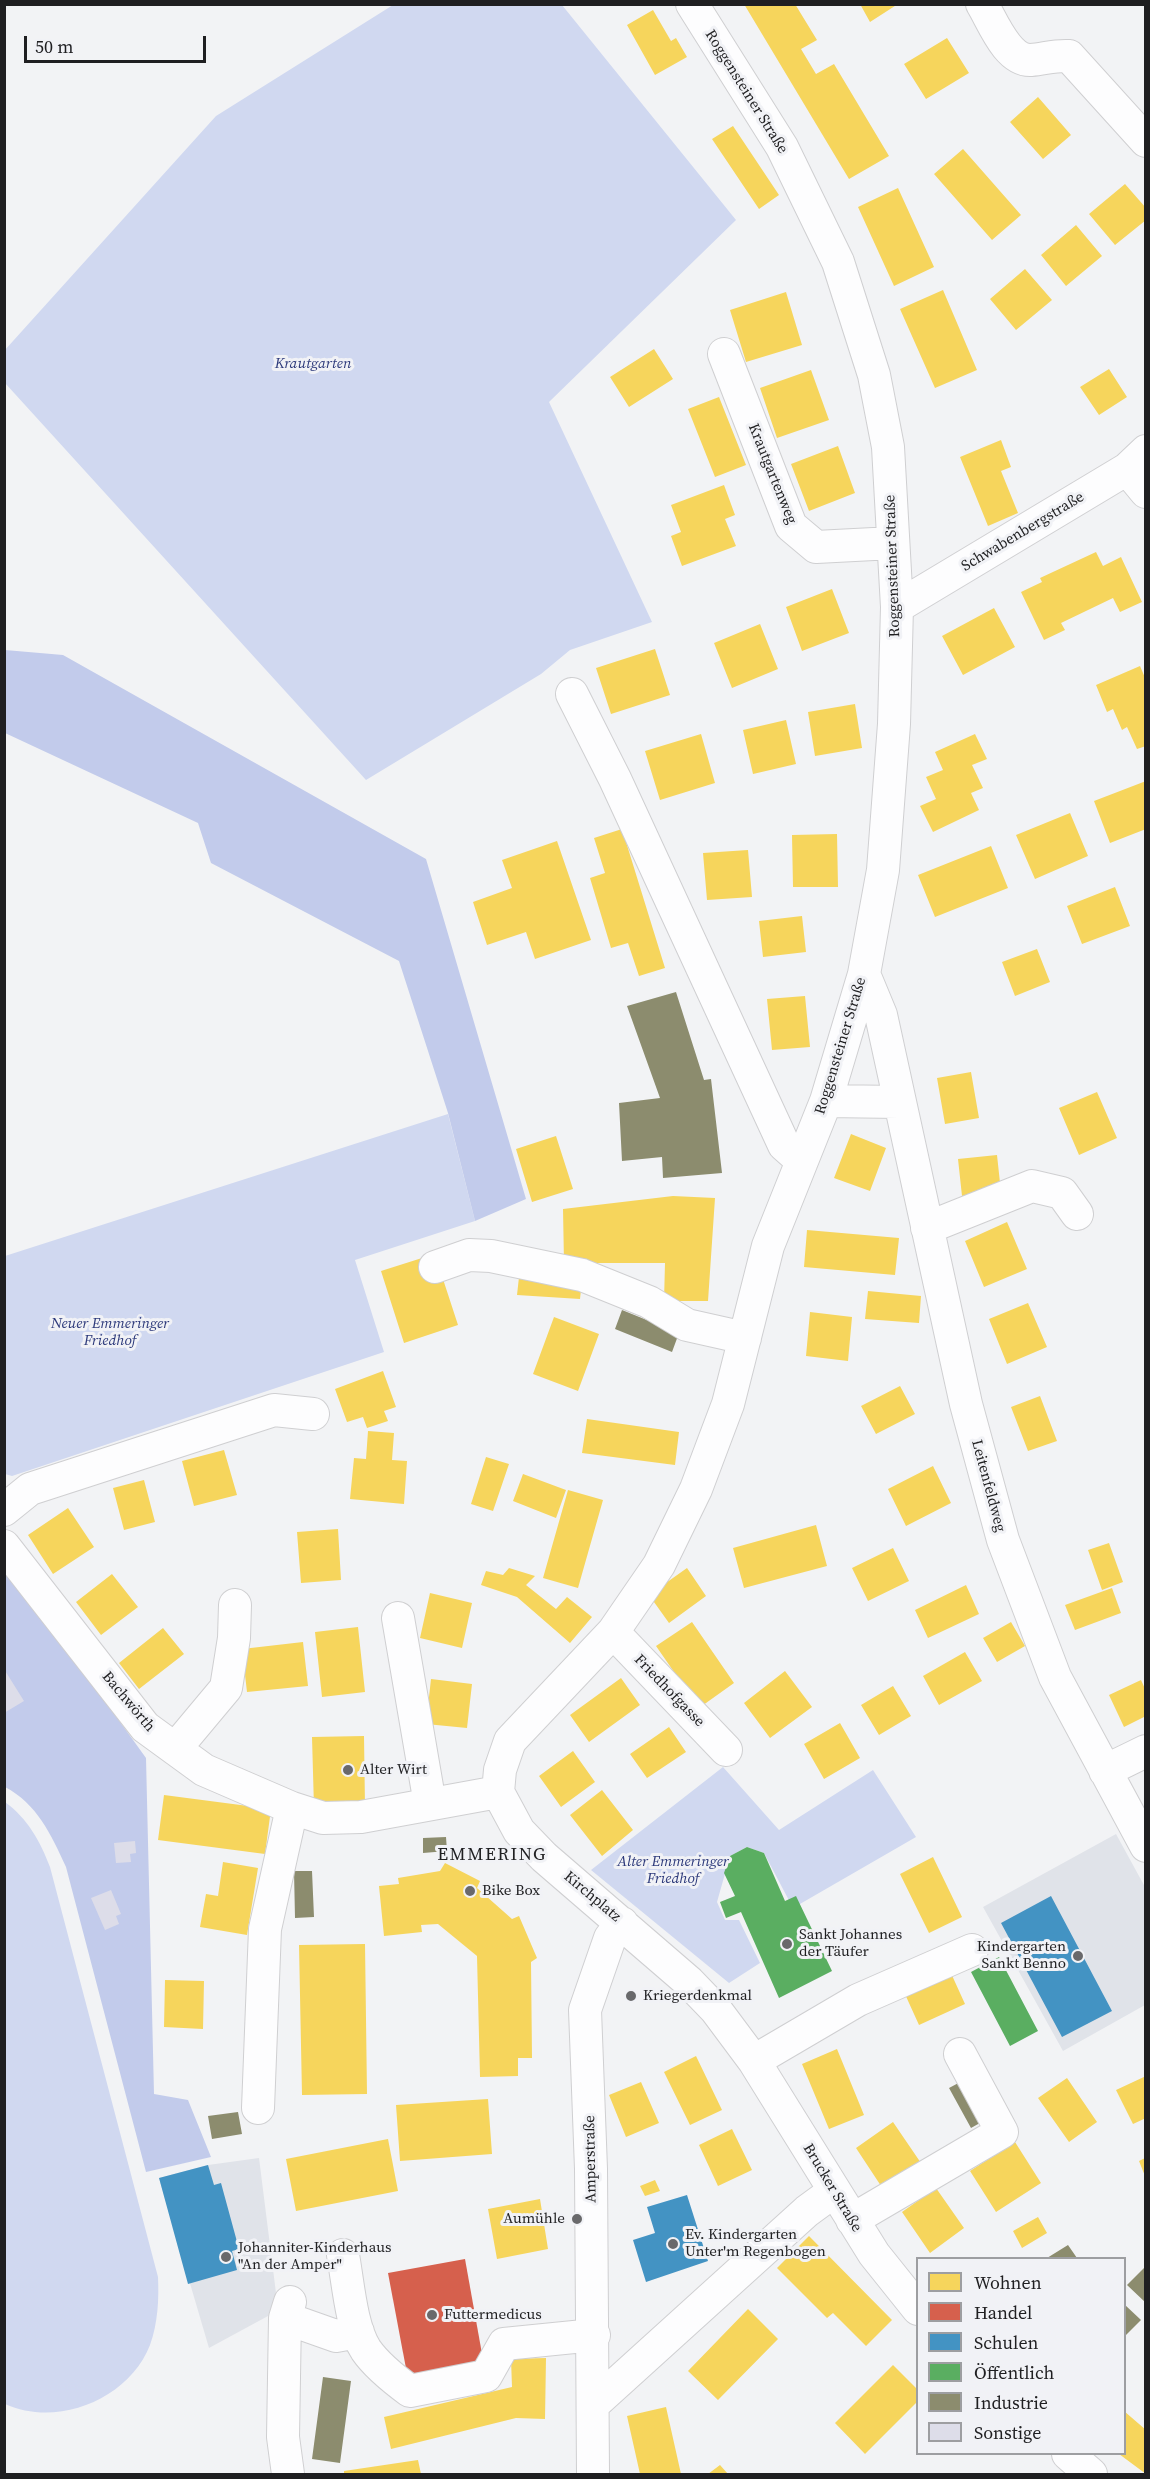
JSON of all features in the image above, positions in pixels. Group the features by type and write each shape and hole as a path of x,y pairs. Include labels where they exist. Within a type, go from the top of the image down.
{"street":[{"name":"Roggensteiner Straße","path":"498,1792 500,1770 510,1741 613,1632 659,1565 696,1489 728,1404 768,1246 826,1101 864,974 883,870 894,724 897,607 888,447 874,375 838,262 782,147 692,4"},
{"path":"982,4 1012,53 1029,60 1053,55 1069,56 1146,141"},
{"name":"Krautgartenweg","path":"724,354 791,526 816,547 893,543"},
{"name":"Schwabenbergstraße","path":"897,607 1139,470"},
{"path":"572,694 615,779 784,1145 802,1161"},
{"name":"Leitenfeldweg","path":"864,974 881,1015 966,1404 1003,1540 1054,1677 1146,1846"},
{"path":"826,1101 900,1102"},
{"path":"927,1228 1032,1186 1062,1193 1077,1214"},
{"path":"435,1267 470,1255 491,1256 582,1275 649,1302 687,1325 745,1338"},
{"path":"4,1510 30,1489 274,1410 313,1414"},
{"name":"Bachwörth","path":"4,1546 145,1727 204,1770 292,1808 323,1818 361,1817 498,1792"},
{"path":"175,1749 226,1688 234,1638 235,1605"},
{"path":"398,1618 430,1804"},
{"name":"Friedhofgasse","path":"613,1632 726,1750"},
{"path":"1105,1771 1146,1751"},
{"name":"Kirchplatz","path":"498,1792 519,1831 544,1857 705,1998 754,2061"},
{"path":"258,2108 265,1929 292,1808"},
{"name":"Amperstraße","path":"593,2475 595,2403 591,2135 585,2010 610,1938 622,1923"},
{"path":"754,2061 858,2000 972,1950"},
{"path":"852,2220 1002,2132 960,2054"},
{"name":"Brucker Straße","path":"754,2061 833,2192 874,2254 916,2306"},
{"path":"595,2403 807,2211 833,2192"},
{"path":"343,2255 358,2332 366,2350 394,2379 411,2391 486,2376 504,2344 594,2335"},
{"path":"288,2475 283,2437 287,2310 336,2336 358,2332"},
{"path":"1069,2455 1091,2475"}],"shaded area":[{"path":"5,650 63,655 426,859 526,1199 475,1221 448,1113 399,961 211,863 198,823 5,733"},
{"path":"4,1572 51,1626 146,1758 154,2094 188,2100 211,2157 146,2172 66,1867 42,1821 26,1802 5,1787"},
{"name":"Kindergarten Sankt Benno","path":"1116,1834 1145,1887 1145,2005 1063,2051 983,1907"},
{"name":"Johanniter-Kinderhaus \"An der Amper\"","path":"259,2158 276,2293 268,2316 209,2348 159,2178 208,2165"}],"green space":[{"name":"Krautgarten","path":"393,5 562,5 736,220 549,402 652,622 570,650 541,674 366,780 5,383 4,351 216,116"},
{"name":"Neuer Emmeringer Friedhof","path":"448,1114 475,1221 355,1260 384,1352 12,1476 5,1474 5,1256"},
{"name":"Alter Emmeringer Friedhof","path":"723,1767 779,1830 873,1770 916,1837 793,1908 764,1853 747,1847 730,1856 717,1902 725,1920 739,1920 760,1963 729,1983 591,1870"},
{"path":"5,1802 32,1831 50,1867 158,2277 155,2328 150,2345 140,2364 109,2394 90,2404 69,2410 47,2412 26,2411 5,2404"}],"building: Wohnen":[{"path":"744,4 795,4 817,40 801,49 816,74 834,64 889,156 849,179"},
{"path":"860,4 898,4 870,22"},
{"path":"653,10 671,41 676,38 687,57 655,75 627,25"},
{"path":"947,38 969,73 926,99 904,64"},
{"path":"1038,97 1071,135 1043,159 1010,122"},
{"path":"733,126 779,195 759,209 712,139"},
{"path":"963,149 1021,215 992,240 934,174"},
{"path":"1125,184 1146,208 1146,220 1115,245 1089,214"},
{"path":"898,188 934,267 894,286 858,207"},
{"path":"1076,225 1102,256 1066,286 1041,255"},
{"path":"1025,269 1052,300 1016,330 990,299"},
{"path":"943,290 977,370 935,388 900,309"},
{"path":"786,292 802,345 746,362 730,310"},
{"path":"654,349 673,379 629,407 610,377"},
{"path":"1109,369 1127,397 1099,415 1080,387"},
{"path":"811,370 829,420 777,438 760,388"},
{"path":"719,397 746,465 715,477 688,409"},
{"path":"1001,440 1011,467 1001,471 1018,513 988,526 960,457"},
{"path":"838,446 855,493 809,511 791,464"},
{"path":"724,485 735,515 725,519 736,546 682,566 671,536 681,532 671,505"},
{"path":"1096,552 1103,566 1121,557 1142,602 1120,612 1113,598 1061,623 1065,630 1044,640 1021,592 1042,582 1040,578"},
{"path":"832,589 849,633 802,651 786,607"},
{"path":"994,608 1015,647 963,675 942,636"},
{"path":"760,624 778,669 732,688 714,643"},
{"path":"655,649 670,695 611,714 596,668"},
{"path":"1140,666 1146,680 1146,746 1137,749 1127,727 1122,730 1113,709 1107,712 1096,685"},
{"path":"855,704 862,748 815,756 808,712"},
{"path":"786,720 796,764 753,774 743,730"},
{"path":"701,734 715,783 660,800 645,751"},
{"path":"975,734 987,759 972,765 983,788 971,793 979,810 933,832 920,806 936,799 926,777 943,770 935,752"},
{"path":"1146,781 1146,829 1110,843 1094,801"},
{"path":"1070,813 1088,856 1035,879 1016,835"},
{"path":"622,829 665,968 639,976 628,943 611,948 590,878 605,873 594,838"},
{"path":"837,834 838,887 793,887 792,835"},
{"path":"557,841 591,940 535,959 526,932 487,945 473,902 512,888 502,860"},
{"path":"991,846 1008,888 935,917 918,875"},
{"path":"748,850 752,897 707,900 703,853"},
{"path":"1115,887 1130,926 1082,944 1067,906"},
{"path":"802,916 806,952 763,957 759,921"},
{"path":"1037,949 1050,982 1015,996 1002,962"},
{"path":"805,996 810,1047 772,1050 767,999"},
{"path":"971,1072 979,1118 945,1124 937,1078"},
{"path":"1097,1092 1117,1138 1079,1155 1059,1108"},
{"path":"851,1134 886,1148 870,1191 834,1178"},
{"path":"556,1136 573,1189 532,1202 516,1149"},
{"path":"997,1155 1001,1192 962,1196 958,1159"},
{"path":"673,1196 715,1198 708,1301 664,1301 665,1263 564,1263 563,1209"},
{"path":"1007,1222 1027,1269 984,1287 965,1241"},
{"path":"807,1230 899,1238 895,1275 804,1267"},
{"path":"422,1258 428,1277 441,1273 458,1325 404,1343 381,1271"},
{"path":"519,1277 582,1281 580,1299 517,1295"},
{"path":"868,1291 921,1296 919,1323 865,1319"},
{"path":"1028,1303 1047,1347 1007,1364 989,1319"},
{"path":"810,1312 852,1317 848,1361 806,1356"},
{"path":"554,1317 599,1334 578,1391 533,1374"},
{"path":"383,1371 396,1407 384,1411 388,1421 367,1428 363,1417 347,1422 335,1389"},
{"path":"900,1386 915,1414 876,1434 861,1406"},
{"path":"1040,1396 1057,1441 1028,1451 1011,1407"},
{"path":"587,1419 679,1432 675,1465 582,1453"},
{"path":"368,1431 394,1433 392,1460 407,1461 404,1504 350,1499 354,1458 366,1459"},
{"path":"224,1450 237,1495 194,1506 182,1461"},
{"path":"486,1457 509,1464 493,1511 471,1504"},
{"path":"933,1466 951,1503 906,1526 888,1489"},
{"path":"523,1474 566,1490 556,1518 513,1501"},
{"path":"144,1480 155,1522 124,1530 113,1488"},
{"path":"568,1490 603,1500 578,1588 543,1578"},
{"path":"68,1508 94,1547 53,1574 28,1535"},
{"path":"816,1525 827,1566 744,1588 733,1548"},
{"path":"338,1529 341,1580 301,1583 297,1532"},
{"path":"1109,1543 1123,1582 1102,1590 1088,1550"},
{"path":"893,1548 909,1581 868,1601 852,1568"},
{"path":"509,1568 535,1576 526,1585 556,1609 567,1597 592,1617 570,1643 517,1597 481,1585 486,1571 503,1575"},
{"path":"687,1568 706,1596 669,1623 649,1595"},
{"path":"112,1574 138,1607 101,1635 76,1602"},
{"path":"966,1585 979,1614 928,1638 915,1610"},
{"path":"1112,1588 1121,1613 1075,1630 1065,1605"},
{"path":"430,1593 472,1603 462,1648 420,1638"},
{"path":"692,1622 734,1683 699,1708 656,1646"},
{"path":"1011,1622 1025,1646 997,1662 983,1638"},
{"path":"358,1627 365,1692 322,1697 315,1632"},
{"path":"163,1628 184,1654 139,1689 119,1663"},
{"path":"303,1642 308,1686 247,1692 242,1649"},
{"path":"965,1652 982,1681 939,1705 923,1676"},
{"path":"785,1671 812,1707 770,1738 744,1703"},
{"path":"621,1678 640,1705 589,1742 570,1715"},
{"path":"431,1679 472,1684 467,1728 426,1724"},
{"path":"1141,1680 1146,1691 1146,1716 1124,1727 1109,1695"},
{"path":"893,1686 911,1716 879,1735 861,1705"},
{"path":"840,1723 860,1758 824,1779 804,1744"},
{"path":"669,1727 686,1752 647,1778 630,1754"},
{"path":"364,1736 365,1807 314,1808 312,1737"},
{"path":"573,1751 595,1782 561,1807 539,1776"},
{"path":"602,1790 633,1830 602,1856 570,1815"},
{"path":"164,1795 271,1809 265,1854 158,1840"},
{"path":"933,1857 962,1917 929,1933 900,1874"},
{"path":"223,1862 258,1868 247,1935 200,1927 206,1894 218,1896"},
{"path":"445,1863 480,1881 477,1888 512,1919 519,1916 537,1958 531,1962 532,2058 518,2058 518,2076 480,2077 477,1956 438,1924 421,1925 422,1932 384,1936 379,1886 399,1884 398,1878 440,1871"},
{"path":"365,1944 367,2094 302,2095 299,1945"},
{"path":"950,1971 965,2004 919,2025 904,1992"},
{"path":"165,1980 204,1981 203,2029 164,2027"},
{"path":"837,2049 864,2115 829,2129 802,2064"},
{"path":"696,2056 722,2110 690,2125 664,2072"},
{"path":"1146,2076 1146,2118 1133,2124 1116,2090"},
{"path":"1067,2078 1097,2122 1069,2142 1038,2098"},
{"path":"641,2082 659,2123 626,2137 609,2095"},
{"path":"488,2099 492,2154 400,2161 396,2105"},
{"path":"893,2122 923,2166 885,2192 856,2148"},
{"path":"732,2129 752,2170 718,2186 699,2145"},
{"path":"388,2139 398,2191 296,2211 286,2159"},
{"path":"1015,2142 1041,2183 996,2212 970,2171"},
{"path":"1145,2158 1145,2176 1139,2161"},
{"path":"655,2180 660,2191 645,2196 640,2186"},
{"path":"936,2188 964,2228 930,2253 902,2212"},
{"path":"540,2199 548,2249 497,2259 488,2209"},
{"path":"1038,2217 1047,2233 1022,2248 1013,2231"},
{"path":"809,2236 892,2320 866,2346 833,2313 827,2318 777,2268"},
{"path":"748,2309 778,2339 718,2400 688,2371"},
{"path":"546,2358 545,2419 516,2418 391,2449 384,2417 512,2387 511,2359"},
{"path":"893,2365 916,2388 916,2403 865,2454 835,2423"},
{"path":"666,2407 681,2474 640,2474 627,2416"},
{"path":"1126,2413 1146,2430 1146,2474 1120,2455 1126,2455"},
{"path":"418,2460 421,2474 344,2474 344,2471"},
{"path":"720,2465 728,2474 708,2474"}],"building: Handel":[{"path":"465,2259 484,2365 408,2379 388,2273"}],"building: Schulen":[{"path":"1051,1896 1112,2011 1062,2037 1001,1923"},
{"path":"208,2165 214,2185 221,2183 239,2249 232,2251 237,2270 188,2284 159,2178"},
{"path":"687,2195 708,2261 646,2282 633,2240 655,2233 647,2207"}],"building: Öffentlich":[{"name":"Sankt Johannes der Täufer","path":"747,1847 764,1853 785,1901 796,1896 832,1971 779,1998 741,1912 726,1918 720,1902 735,1896 724,1873 730,1856"},
{"path":"999,1957 1038,2031 1010,2046 971,1972"}],"building: Industrie":[{"path":"676,992 704,1080 711,1079 722,1173 663,1178 662,1157 622,1161 619,1103 660,1098 627,1006"},
{"path":"622,1310 679,1333 672,1352 615,1329"},
{"path":"446,1837 447,1851 423,1853 423,1838"},
{"path":"294,1871 312,1871 314,1917 295,1918"},
{"path":"966,2079 987,2119 971,2128 949,2088"},
{"path":"238,2112 242,2134 212,2139 208,2116"},
{"path":"1068,2245 1076,2257 1049,2257"},
{"path":"1146,2266 1146,2303 1127,2285"},
{"path":"1126,2306 1141,2320 1126,2335"},
{"path":"323,2377 351,2381 340,2463 312,2459"}],"building: Sonstige":[{"path":"4,1669 24,1701 4,1713"},
{"path":"135,1841 136,1853 130,1854 131,1862 116,1863 114,1843"},
{"path":"111,1890 121,1914 116,1916 119,1924 105,1930 91,1898"}],"place":[{"name":"Alter Wirt","path":"348,1770"},
{"name":"Bike Box","path":"470,1891"},
{"name":"Sankt Johannes der Täufer","path":"787,1944"},
{"name":"Kindergarten Sankt Benno","path":"1078,1956"},
{"name":"Kriegerdenkmal","path":"631,1996"},
{"name":"Aumühle","path":"577,2219"},
{"name":"Ev. Kindergarten Unter'm Regenbogen","path":"673,2244"},
{"name":"Johanniter-Kinderhaus \"An der Amper\"","path":"226,2257"},
{"name":"Futtermedicus","path":"432,2315"}],"district":[{"name":"EMMERING","path":"492,1855"}]}
